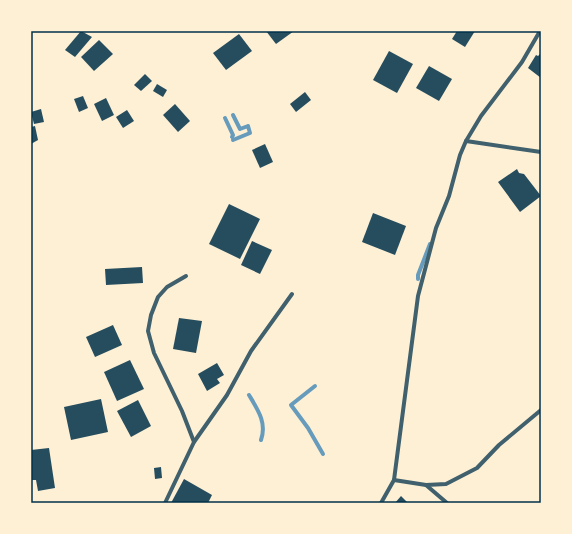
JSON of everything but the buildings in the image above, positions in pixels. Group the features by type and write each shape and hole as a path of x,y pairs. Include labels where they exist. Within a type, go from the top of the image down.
{"street":[{"path":"381,503 394,480 418,296 436,228 449,196 466,141 481,116 522,62 540,31"},
{"path":"466,141 541,152"},
{"path":"186,276 167,287 158,298 151,315 148,332 154,354 182,411 194,442"},
{"path":"165,503 194,442 227,395 250,351 292,294"},
{"path":"394,480 426,485 446,484 477,468 499,445 541,410"},
{"path":"426,485 447,503"}],"waterway":[{"path":"233,115 240,129 248,126 250,133 233,140"},
{"path":"225,118 233,135 232,137"},
{"path":"418,279 418,275 430,244"},
{"path":"315,386 291,405 308,428 323,454"},
{"path":"249,395 261,417 263,428 261,440"}]}
